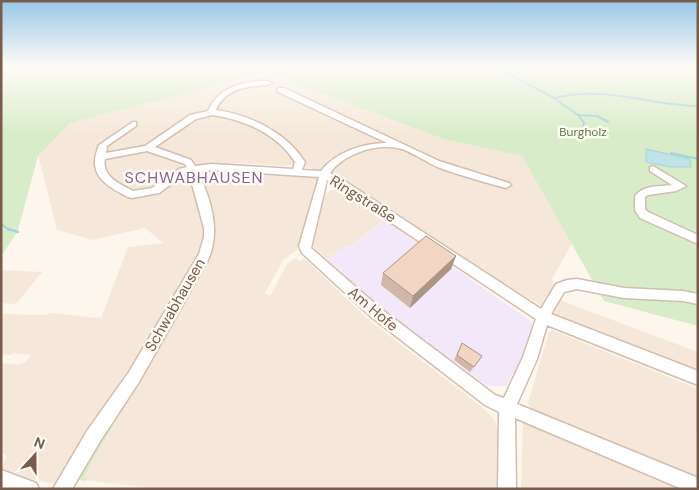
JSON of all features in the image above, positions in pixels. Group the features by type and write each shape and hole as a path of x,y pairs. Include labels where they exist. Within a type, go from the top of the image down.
{"street":[{"path":"211,112 216,101 234,89"},
{"path":"282,90 465,175 506,185"},
{"path":"133,124 103,145 102,156 148,148 193,117 211,112 234,116 268,131 297,155 300,162 297,172"},
{"path":"324,174 328,167 364,148 378,146 404,147"},
{"path":"148,148 184,160 192,168"},
{"name":"Ringstraße","path":"102,156 99,164 107,180 132,195 155,191 182,171 192,168 228,167 324,174 340,182 543,318 698,378"},
{"name":"Schwabhausen","path":"62,489 93,437 134,376 207,251 210,234 208,219 192,168"},
{"path":"654,169 681,186 668,190 653,188 644,192 640,196 640,210 644,215 698,240"},
{"name":"Am Hofe","path":"324,174 305,246 306,250 375,312 490,400 507,408"},
{"path":"507,489 507,408 530,359 543,318 560,288 567,285 586,285 624,293 683,296 698,299"},
{"path":"507,408 698,487"},
{"path":"1,478 7,482 30,489"}],"shaded area":[{"path":"204,89 309,89 443,139 522,156 572,243 552,279 555,286 544,307 503,284 330,170 309,168 295,163 287,166 238,163 201,166 191,161 184,162 180,165 184,167 182,173 188,173 196,189 205,223 203,251 147,347 59,485 12,475 1,468 7,457 1,452 1,363 19,365 27,361 31,355 1,354 1,316 3,314 46,315 48,313 101,318 128,247 163,243 145,228 93,240 57,230 38,155 70,123"},
{"path":"216,168 318,177 297,250 283,260 265,293 270,296 287,264 296,258 300,261 304,258 369,320 482,407 494,419 498,429 498,489 160,489 84,480 92,462 205,266 209,247 197,171"},
{"path":"332,190 342,191 384,219 349,248 346,246 327,259 312,246 325,195"},
{"path":"384,219 532,322 519,364 506,386 487,386 378,306 327,259 346,246 350,248"},
{"path":"1,270 42,272 18,302 14,304 1,303"},
{"path":"557,299 698,352 698,369 553,313"},
{"path":"552,330 698,389 696,477 694,478 532,411 528,403 549,332"},
{"path":"523,421 688,489 521,489"}],"green space":[{"name":"Burgholz","path":"1,89 204,89 70,123 38,156 18,230 1,257"},
{"name":"Burgholz","path":"309,89 698,89 698,326 604,301 522,156 443,139"},
{"path":"149,363 92,462 85,477 86,481 73,480"}],"water":[{"path":"646,149 690,159 691,167 670,167 646,162"}],"building":[{"path":"426,236 456,256 413,296 383,273"},
{"path":"462,343 482,356 474,367 457,355"}],"waterway":[{"path":"537,89 554,98"},
{"path":"554,98 591,94 698,106"},
{"path":"554,98 578,115"},
{"path":"578,115 597,116 608,122"},
{"path":"578,115 584,123 582,134"},
{"path":"671,153 698,159"},
{"path":"1,224 9,230"},
{"path":"8,229 18,232"}],"district":[{"name":"SCHWABHAUSEN","path":"194,177"}]}
